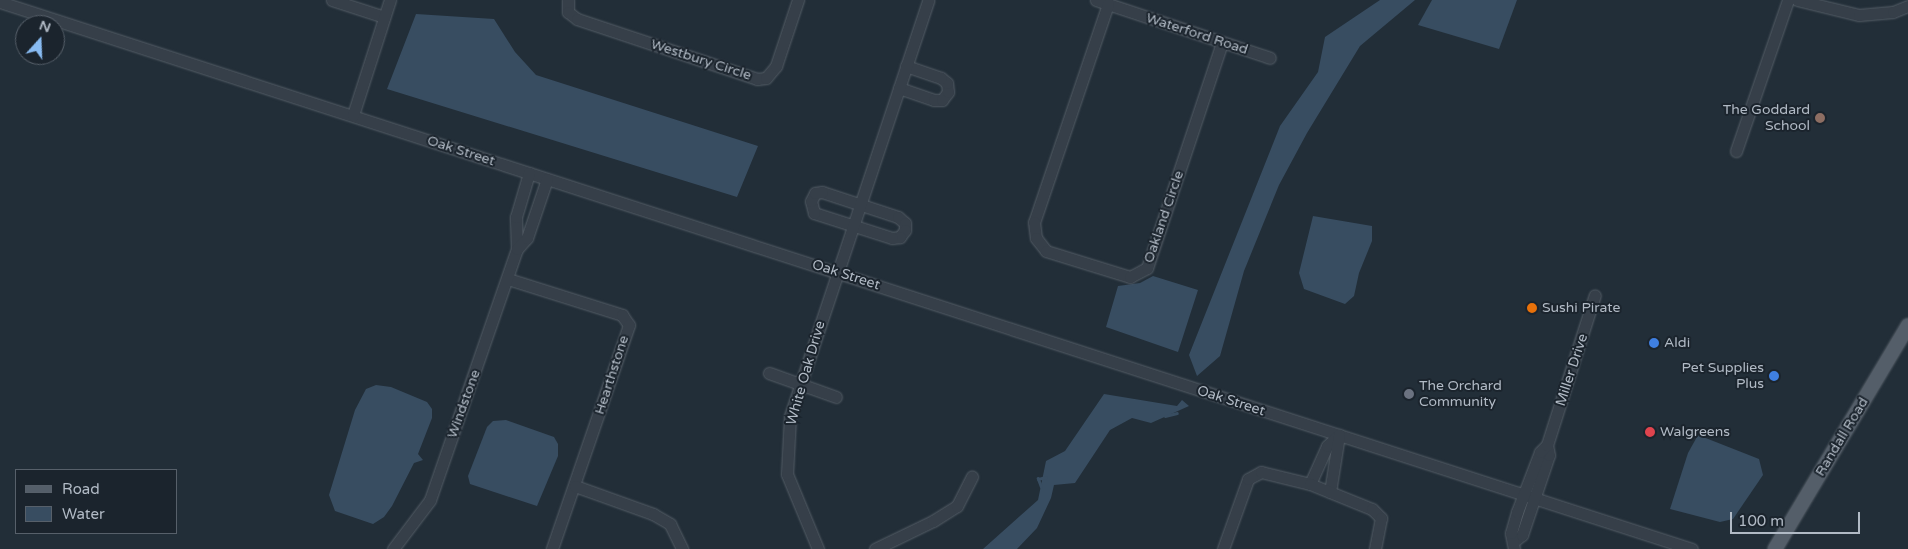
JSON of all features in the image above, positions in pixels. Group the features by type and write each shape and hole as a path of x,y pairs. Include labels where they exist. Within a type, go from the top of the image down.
{"main road":[{"name":"Randall Road","path":"1775,549 1908,326"}],"street":[{"path":"332,0 384,17"},
{"path":"352,115 390,0"},
{"name":"Westbury Circle","path":"568,0 568,12 577,19 757,79 766,78 776,66 798,0"},
{"name":"White Oak Drive","path":"818,549 787,474 790,416 928,0"},
{"name":"Waterford Road","path":"1096,0 1270,58"},
{"path":"1736,151 1788,0"},
{"path":"1797,0 1859,15 1893,12 1908,6"},
{"name":"Oak Street","path":"0,2 1692,549"},
{"name":"Oakland Circle","path":"1108,4 1034,222 1036,238 1046,251 1130,277 1147,268 1222,42"},
{"path":"899,88 934,100 942,100 948,92 947,83 941,78 906,66"},
{"name":"Windstone","path":"392,549 430,500 508,279 517,249 516,217 530,173"},
{"name":"Windstone","path":"517,249 527,238 547,179"},
{"path":"822,192 898,217 905,223 905,230 900,237 892,238 852,226 814,213 810,201 815,193 822,192"},
{"name":"Hearthstone","path":"508,279 622,315 629,325 552,549"},
{"name":"Miller Drive","path":"1514,545 1511,533 1549,455 1547,445 1595,295"},
{"path":"769,373 836,397"},
{"path":"1310,484 1327,446 1339,435"},
{"path":"1330,492 1339,435"},
{"path":"1224,549 1248,479 1253,474 1310,484 1372,510 1381,518 1375,549"},
{"path":"875,549 933,521 957,506 972,477"},
{"path":"575,486 653,514 670,524 682,549"}],"water":[{"path":"1380,0 1415,0 1360,46 1307,133 1279,185 1244,271 1220,356 1197,376 1189,355 1280,126 1318,72 1325,37"},
{"path":"1432,0 1517,0 1499,49 1418,25"},
{"path":"416,14 494,19 515,52 536,75 758,146 737,197 387,89"},
{"path":"1313,216 1372,226 1372,241 1359,273 1354,296 1345,304 1304,289 1299,273"},
{"path":"1153,276 1198,290 1178,352 1106,327 1118,286 1140,283"},
{"path":"376,385 391,387 427,402 432,409 432,418 418,454 423,460 414,463 392,506 384,517 373,524 335,511 329,495 355,410 366,389"},
{"path":"1104,394 1177,406 1182,400 1189,406 1151,423 1132,418 1110,430 1075,483 1054,485 1051,498 1037,528 1017,549 983,549 1038,500 1046,461 1065,451"},
{"path":"506,420 554,437 558,444 558,456 537,506 470,484 468,476 487,427 493,421"},
{"path":"1698,435 1759,459 1763,475 1733,519 1720,522 1670,509 1688,453"}],"waterway":[{"path":"1165,416 1177,413"},
{"path":"1041,487 1038,479 1046,477"}],"place":[{"name":"The Goddard School","path":"1820,118"},
{"name":"Sushi Pirate","path":"1532,308"},
{"name":"Aldi","path":"1654,343"},
{"name":"Pet Supplies Plus","path":"1774,376"},
{"name":"The Orchard Community","path":"1409,394"},
{"name":"Walgreens","path":"1650,432"}]}
